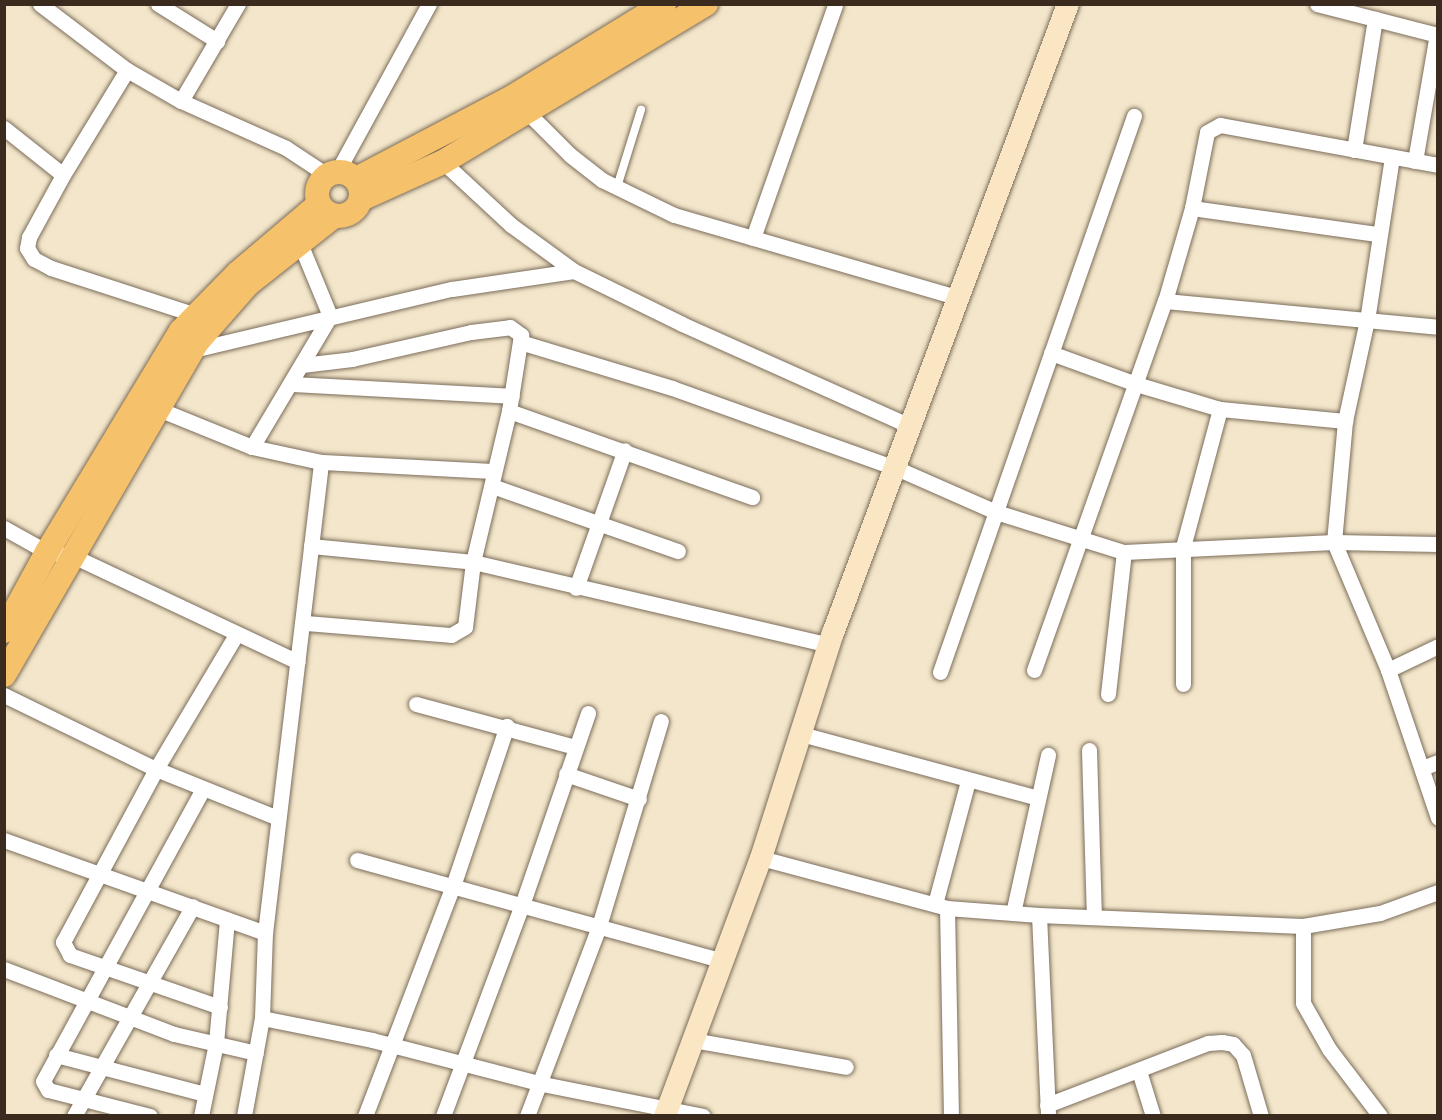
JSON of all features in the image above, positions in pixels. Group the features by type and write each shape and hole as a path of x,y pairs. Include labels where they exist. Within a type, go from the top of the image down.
{"main road":[{"path":"326,210 319,183 345,181 443,162 664,4"},
{"path":"345,181 521,105 706,4"},
{"path":"4,675 75,557 147,404 196,315 326,210 348,214 345,181"},
{"path":"4,631 47,552 147,404 248,284 296,234"}],"street":[{"path":"40,4 127,70 181,100 286,148 345,181 429,4"},
{"path":"159,4 217,41"},
{"path":"181,100 238,4"},
{"path":"666,1112 720,960 761,858 820,669 1068,4"},
{"path":"1317,4 1437,35 1415,161"},
{"path":"753,238 835,5"},
{"path":"1354,150 1375,19"},
{"path":"127,70 63,175 29,237 27,248 34,259 51,268 196,315"},
{"path":"521,105 570,155 617,187 674,215 959,298"},
{"path":"940,672 1134,116"},
{"path":"1034,670 1165,301 1192,208 1204,139 1212,128 1220,125 1437,165"},
{"path":"4,128 63,175"},
{"path":"1392,157 1378,234 1367,320 1345,421 1334,542 1388,670 1437,818"},
{"path":"443,162 512,225 574,271 702,333 912,427"},
{"path":"1192,208 1378,234"},
{"path":"296,234 330,316"},
{"path":"193,350 452,289 574,271"},
{"path":"1165,301 1437,327"},
{"path":"252,447 330,316"},
{"path":"302,365 510,327 520,335 510,404 473,562 468,618 459,633 304,623"},
{"path":"520,342 672,388 896,468 996,512 1078,541 1124,552 1183,547 1334,542 1437,544"},
{"path":"1051,353 1136,384 1220,409 1345,421"},
{"path":"291,384 510,404 752,497"},
{"path":"147,404 252,447 321,462 493,478 599,522 678,551"},
{"path":"1183,684 1183,547 1220,409"},
{"path":"576,588 625,450"},
{"path":"244,1116 262,1018 265,933 304,623 321,462"},
{"path":"4,528 47,552 75,557 236,635 298,662"},
{"path":"311,546 473,562 576,588 829,645"},
{"path":"1108,694 1124,552"},
{"path":"220,1007 70,955 63,942 156,769 236,635"},
{"path":"1388,670 1437,646"},
{"path":"4,694 201,790 278,818"},
{"path":"416,704 507,726 576,747"},
{"path":"443,1116 459,1065 522,906 588,713"},
{"path":"527,1116 599,926 661,722"},
{"path":"365,1116 453,886 507,726"},
{"path":"801,735 1038,798"},
{"path":"1089,750 1094,917"},
{"path":"1013,913 1048,755"},
{"path":"1422,768 1437,762"},
{"path":"566,774 639,799"},
{"path":"951,1116 941,906 968,781"},
{"path":"150,1116 83,1100 44,1086 44,1075 150,890 201,790"},
{"path":"4,840 100,876 150,890 265,933"},
{"path":"761,858 941,906 1039,915 1306,926 1380,913 1437,892"},
{"path":"357,860 720,960"},
{"path":"74,1116 193,906"},
{"path":"1039,915 1048,1110 1208,1043 1233,1044 1243,1054 1261,1116"},
{"path":"201,1116 216,1043 228,919"},
{"path":"1306,926 1303,1003 1329,1049 1380,1116"},
{"path":"4,969 174,1034 256,1053"},
{"path":"262,1018 372,1040 459,1065 666,1112 703,1116"},
{"path":"692,1040 846,1067"},
{"path":"56,1055 205,1094"},
{"path":"1139,1071 1153,1116"}],"lane":[{"path":"617,187 641,110"}]}
